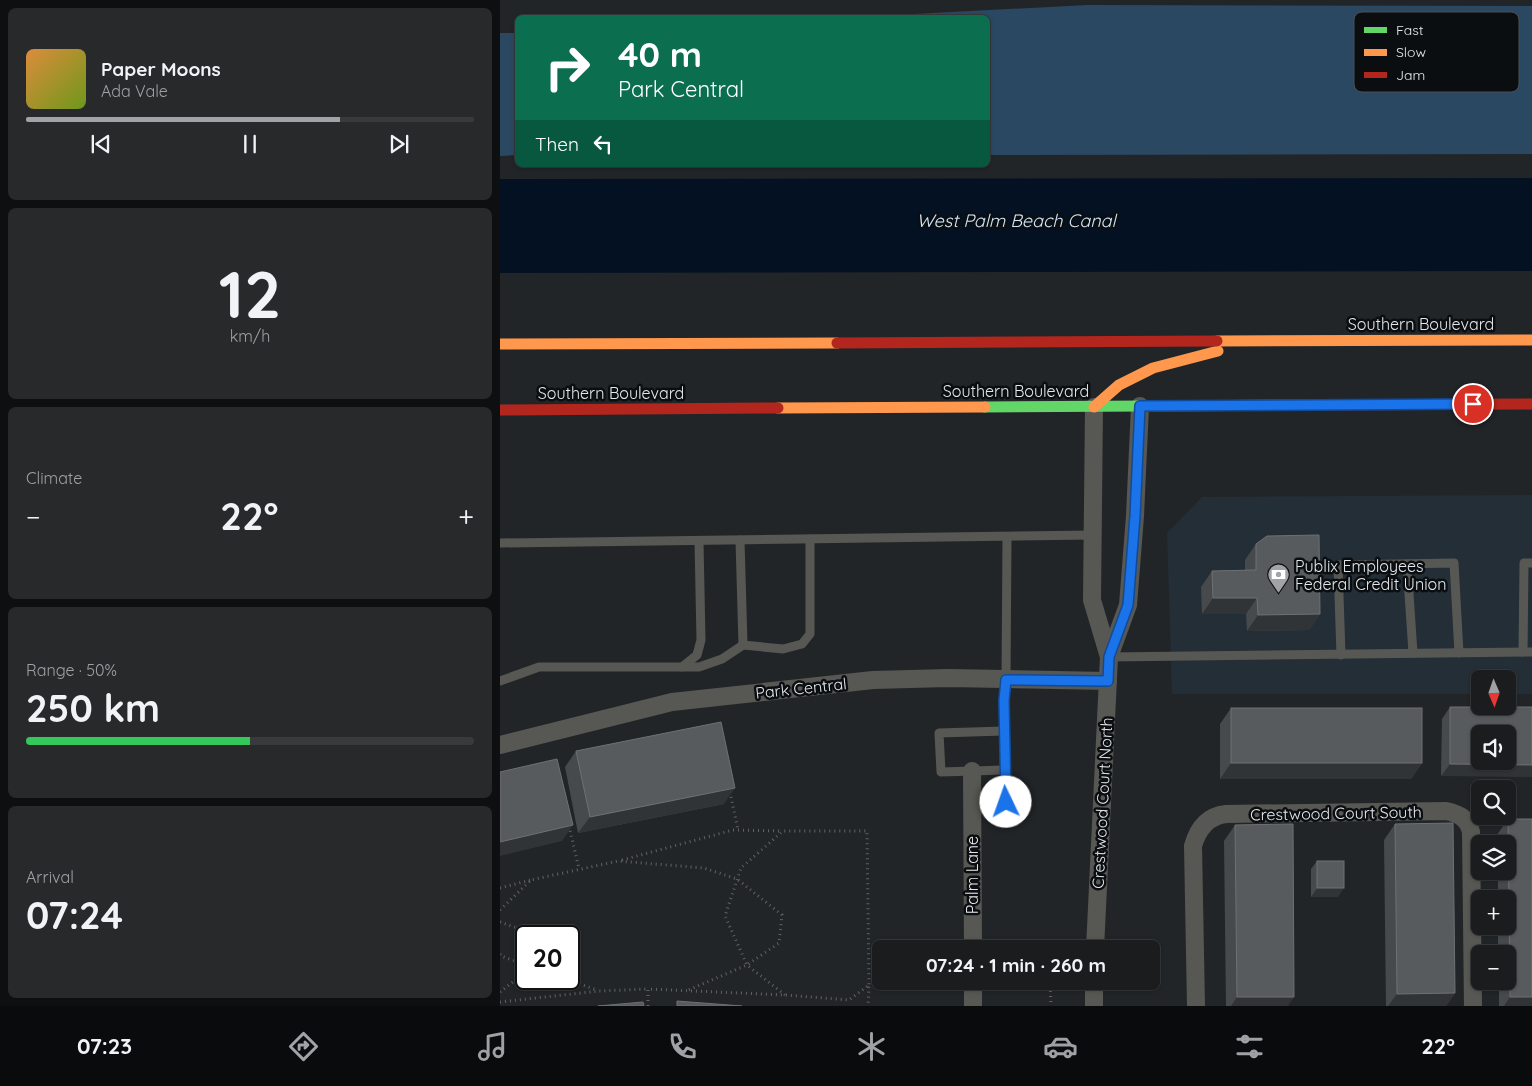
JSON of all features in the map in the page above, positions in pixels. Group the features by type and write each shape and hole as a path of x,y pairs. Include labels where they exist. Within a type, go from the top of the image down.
{"highway":[{"name":"Southern Boulevard","path":"500,344 1532,340"},
{"path":"1094,407 1119,385 1153,368 1256,341"},
{"name":"Southern Boulevard","path":"500,410 1532,404"}],"street":[{"name":"Crestwood Court North","path":"1095,940 1109,657 1128,605 1135,516 1140,406"},
{"name":"Crestwood Court North","path":"1094,407 1092,600 1109,657"},
{"name":"Park Central","path":"500,745 672,702 874,680 948,678 1108,681"},
{"name":"Palm Lane","path":"972,771 972,940"},
{"name":"Crestwood Court South","path":"1196,1006 1194,846 1199,831 1209,820 1218,815 1226,814 1446,811 1464,818 1469,824 1471,832 1473,1006"},
{"path":"972,990 973,1006"},
{"path":"1094,990 1094,1006"}],"lane":[{"path":"500,543 1092,535"},
{"path":"1006,802 1004,700 1006,680 1007,537"},
{"path":"500,681 540,667 699,667 722,659 743,645 783,649 802,644 810,634 810,539"},
{"path":"740,540 743,645"},
{"path":"682,667 697,654 701,640 699,541"},
{"path":"1341,654 1338,565 1454,563 1459,652"},
{"path":"1109,657 1528,652 1524,563 1532,563"},
{"path":"1408,564 1413,654"},
{"path":"1004,731 940,733 941,772 1004,770"}],"path":[{"path":"728,782 738,830"},
{"path":"568,821 579,869"},
{"path":"500,888 618,861 733,830 867,830 868,1006"},
{"path":"783,831 741,868 724,916 746,965 784,995"},
{"path":"618,861 704,868 738,879 782,916 779,943 746,965 686,991"},
{"path":"500,910 531,880"},
{"path":"500,922 515,927"},
{"path":"500,954 515,961"},
{"path":"500,992 515,980"},
{"path":"580,984 600,991"},
{"path":"500,1002 600,991 648,989 849,1000 869,985"},
{"path":"648,989 648,1006"},
{"path":"1050,990 1051,1006"}],"shaded area":[{"path":"1088,5 1532,6 1532,154 990,155 990,15 895,15"},
{"path":"500,33 515,33 515,155 500,156"},
{"path":"1532,495 1532,694 1516,694 1516,670 1471,670 1471,694 1172,694 1167,533 1202,497"}],"water":[{"name":"West Palm Beach Canal","path":"1532,178 1532,271 500,273 500,179"}],"building":[{"path":"1319,535 1320,614 1258,615 1257,598 1213,598 1212,571 1256,570 1256,544 1267,536"},
{"path":"1450,707 1471,707 1471,715 1516,715 1516,707 1532,707 1532,765 1516,765 1516,725 1471,725 1471,764 1450,764"},
{"path":"1231,708 1422,708 1422,763 1231,763"},
{"path":"721,722 735,788 590,817 576,751"},
{"path":"557,759 573,825 500,842 500,772"},
{"path":"1516,819 1532,819 1532,997 1510,997 1510,990 1516,990 1516,945 1509,945 1509,935 1516,935 1516,890 1509,890 1509,880 1516,880 1516,835 1508,835 1508,825 1516,825"},
{"path":"1453,823 1455,993 1397,994 1395,824"},
{"path":"1293,824 1294,997 1237,997 1235,825"},
{"path":"1317,861 1344,861 1344,888 1317,888"},
{"path":"677,1001 742,1006 677,1006"},
{"path":"643,1002 644,1006 598,1006"}],"traffic: fast":[{"path":"985,407 1312,405"}],"traffic: slow":[{"path":"1217,341 1532,340"},
{"path":"500,344 837,343"},
{"path":"1094,407 1119,385 1153,368 1218,351"},
{"path":"778,408 985,407"}],"traffic: jam":[{"path":"837,343 1217,341"},
{"path":"1312,405 1532,404"},
{"path":"500,410 778,408"}],"place":[{"name":"Publix Employees Federal Credit Union","path":"1279,594"}],"route":[{"path":"1006,802 1004,770 1004,700 1006,680 1108,681 1109,657 1128,605 1135,516 1140,406 1473,404"}]}
